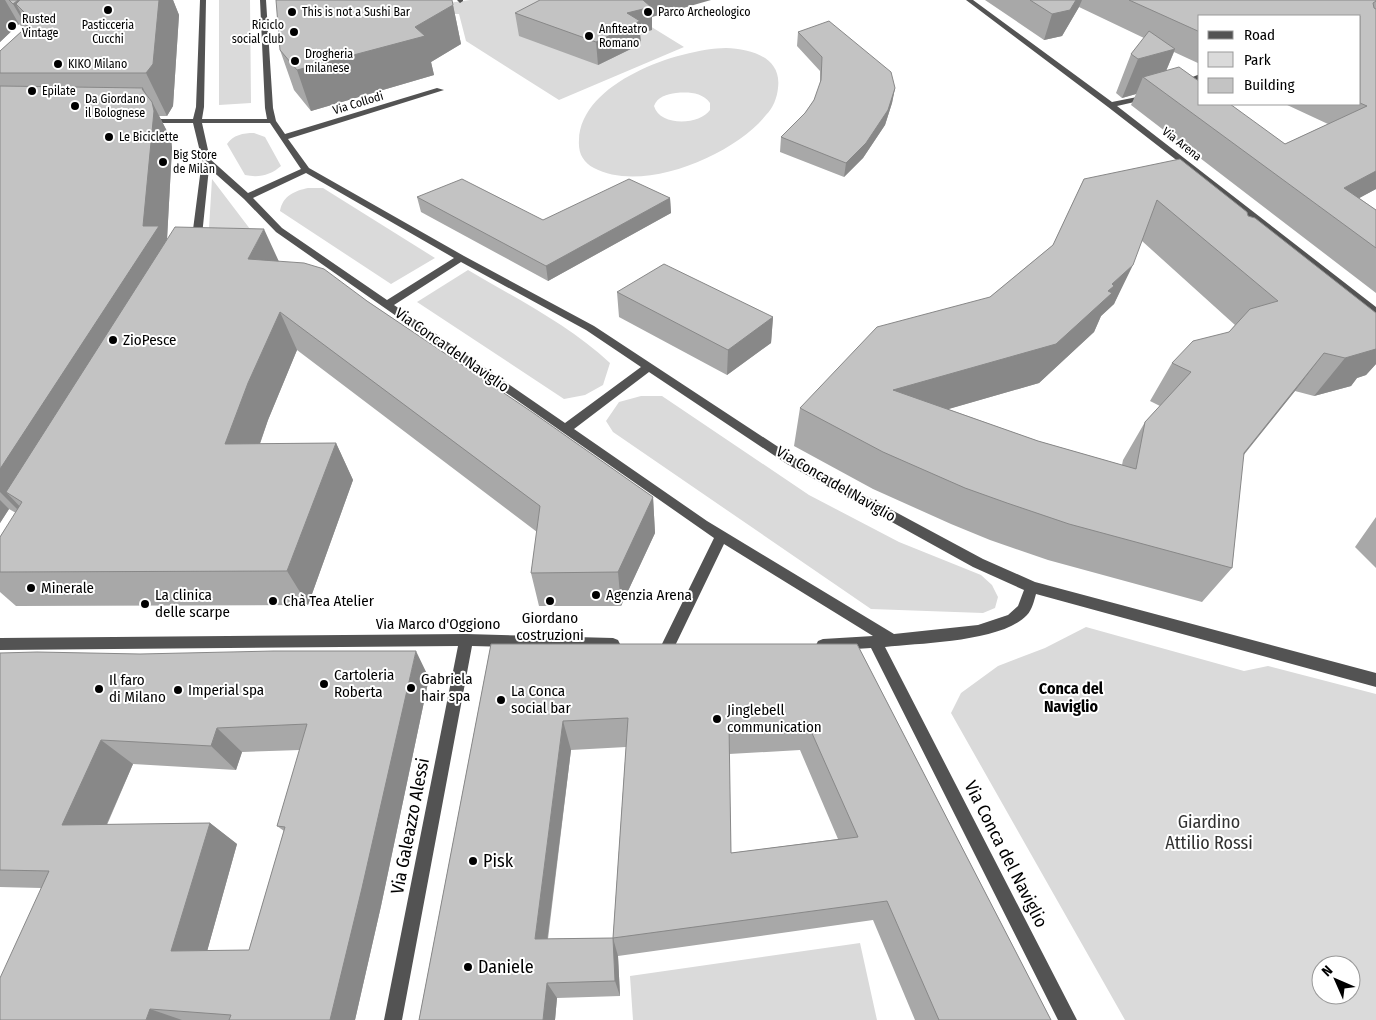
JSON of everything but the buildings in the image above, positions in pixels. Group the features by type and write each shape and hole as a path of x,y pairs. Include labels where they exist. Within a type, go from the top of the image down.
{"street":[{"path":"193,256 201,238 206,160 197,121 200,107 203,0"},
{"name":"Via Conca del Naviglio","path":"263,0 269,108 272,121 306,170 461,258 590,328 791,460 978,563 1032,587 1376,680"},
{"name":"Via Arena","path":"969,0 1111,105 1278,240 1376,312"},
{"path":"1173,86 1198,77"},
{"name":"Via Collodi","path":"282,138 440,90"},
{"path":"1111,105 1155,93"},
{"path":"133,120 272,121"},
{"name":"Via Conca del Naviglio","path":"206,160 247,197 275,231 386,305 721,537 892,640"},
{"path":"247,197 306,170"},
{"name":"Via Conca del Naviglio","path":"386,305 461,258"},
{"path":"566,429 650,366"},
{"path":"688,646 663,646 721,537"},
{"path":"805,645 875,642 978,631 1012,620 1024,610 1032,587"},
{"name":"Via Marco d'Oggiono","path":"0,644 466,640 630,645"},
{"name":"Via Galeazzo Alessi","path":"393,1020 466,640"},
{"name":"Via Conca del Naviglio","path":"875,642 1068,1020"}],"green space":[{"path":"219,0 250,0 251,103 219,105"},
{"path":"470,0 567,0 624,10 684,47 559,100 466,41 459,14 453,14 448,3"},
{"path":"726,48 745,50 763,57 775,69 778,77 778,88 774,103 751,130 733,144 710,156 662,173 637,176 614,175 594,168 587,163 580,153 579,140 584,119 596,101 614,86 635,73 659,62 706,50","holes":["690,93 707,99 710,103 710,110 698,119 689,121 664,118 658,113 654,106 657,100 666,95"]},
{"path":"254,133 265,137 281,166 273,172 255,176 245,175 227,144 232,138 239,135"},
{"path":"212,179 250,229 220,234 209,228"},
{"path":"308,188 323,188 435,258 391,284 280,211 287,197 294,192"},
{"path":"468,270 542,313 594,349 610,363 603,385 585,395 564,399 417,302"},
{"path":"641,396 662,396 809,495 899,542 981,575 992,585 998,597 995,608 983,613 871,609 613,432 606,421 619,402"},
{"name":"Giardino Attilio Rossi","path":"1086,627 1244,671 1268,666 1376,694 1376,1020 1125,1020 951,713 961,693 998,666 1045,648"},
{"path":"860,943 877,1020 633,1020 630,976"}],"place":[{"name":"Pasticceria Cucchi","path":"108,10"},
{"name":"This is not a Sushi Bar","path":"292,12"},
{"name":"Parco Archeologico","path":"648,12"},
{"name":"Rusted Vintage","path":"12,26"},
{"name":"Riciclo social club","path":"294,32"},
{"name":"Anfiteatro Romano","path":"589,36"},
{"name":"Drogheria milanese","path":"295,61"},
{"name":"KIKO Milano","path":"58,64"},
{"name":"Epilate","path":"32,91"},
{"name":"Da Giordano il Bolognese","path":"75,106"},
{"name":"Le Biciclette","path":"109,137"},
{"name":"Big Store de Milàn","path":"163,162"},
{"name":"ZioPesce","path":"113,340"},
{"name":"Minerale","path":"31,588"},
{"name":"Agenzia Arena","path":"596,595"},
{"name":"Chà Tea Atelier","path":"273,601"},
{"name":"Giordano costruzioni","path":"550,601"},
{"name":"La clinica delle scarpe","path":"145,604"},
{"name":"Cartoleria Roberta","path":"324,684"},
{"name":"Gabriela hair spa","path":"411,688"},
{"name":"Il faro di Milano","path":"99,689"},
{"name":"Imperial spa","path":"178,690"},
{"name":"La Conca social bar","path":"501,700"},
{"name":"Jinglebell communication","path":"717,719"},
{"name":"Pisk","path":"473,861"},
{"name":"Daniele","path":"468,967"}],"district":[{"name":"Conca del Naviglio","path":"1071,697"}]}
